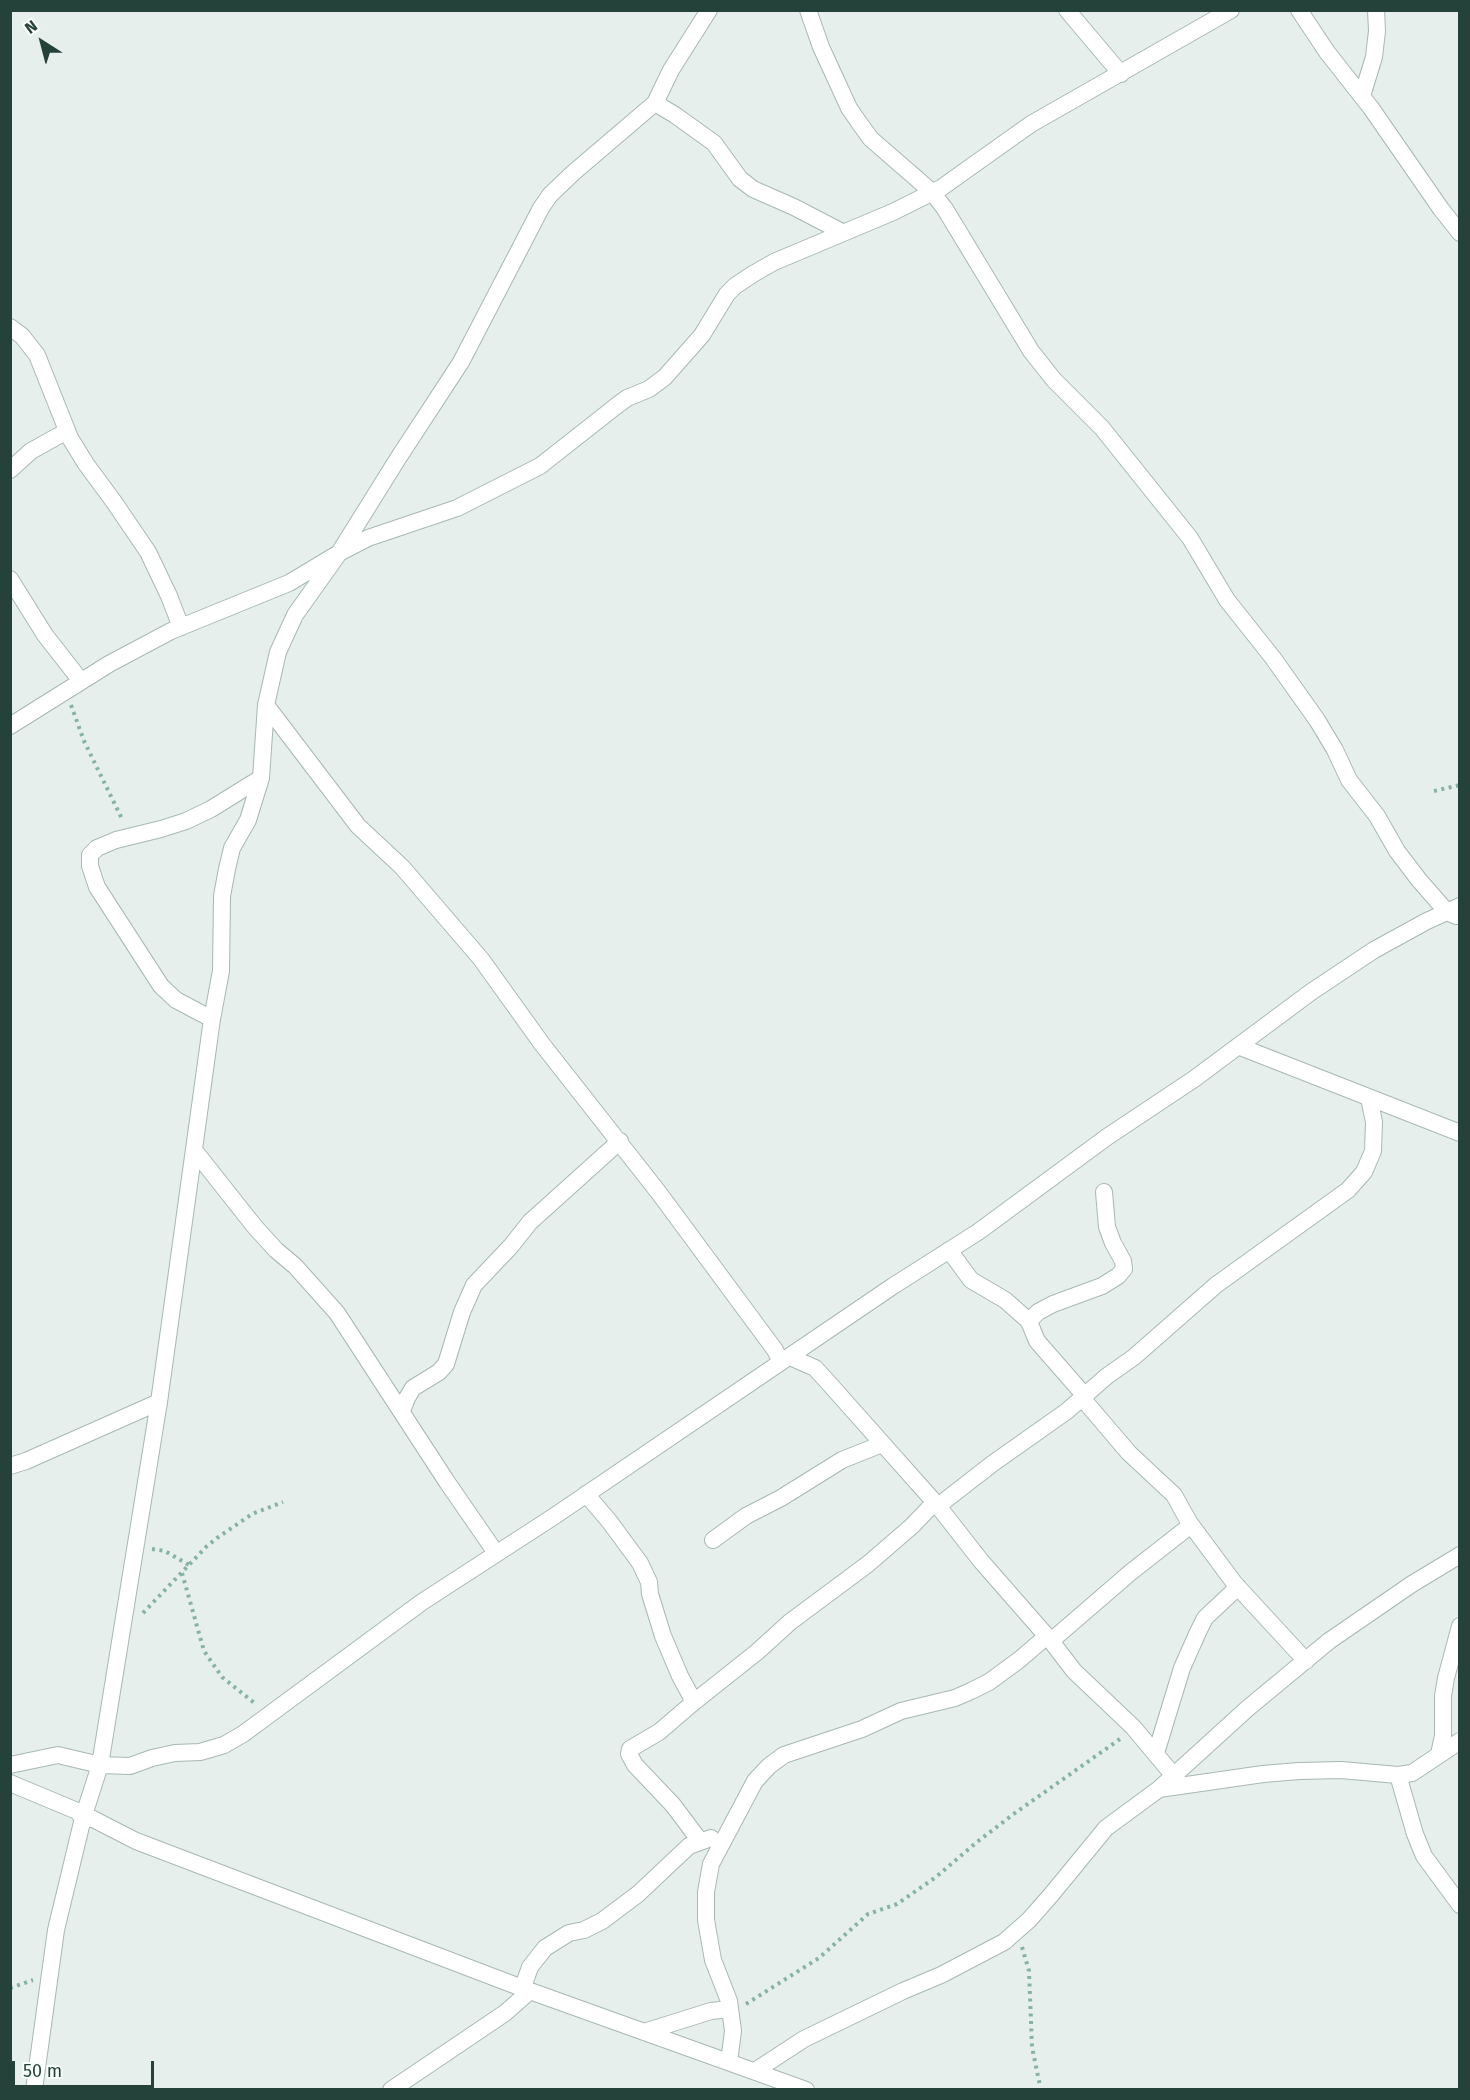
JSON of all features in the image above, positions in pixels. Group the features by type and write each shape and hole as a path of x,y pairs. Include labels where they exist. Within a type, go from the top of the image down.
{"street":[{"path":"34,2090 56,1930 83,1818 100,1765 159,1402 212,1019 221,971 222,896 232,848 248,820 261,778 266,705 278,651 296,615 339,553 461,362 541,208 550,195 573,173 655,103 671,70 709,10"},
{"path":"10,1765 58,1755 100,1765 130,1766 164,1756 200,1752 224,1744 243,1734 422,1602 949,1250 1311,992 1374,950 1455,912 1419,880 1397,851 1377,816 1349,780 1317,720 1274,658 1227,600 1190,538 1102,428 1054,380 1036,358 945,208 932,192 871,139 860,124 849,108 820,48 808,10"},
{"path":"1067,10 1121,74"},
{"path":"10,726 119,658 181,627 289,583 368,538 457,508 540,466 627,398 649,389 665,377 696,343 727,294 735,286 774,262 892,212 932,192 1031,124 1231,10"},
{"path":"1299,10 1327,52 1362,96 1460,233"},
{"path":"1362,96 1374,57 1377,10"},
{"path":"655,103 714,143 740,179 753,189 842,232"},
{"path":"10,327 22,336 36,355 67,431 86,464 148,552 181,627"},
{"path":"10,470 32,451 67,431"},
{"path":"10,579 45,634 81,681"},
{"path":"266,705 358,826 402,867 459,933 542,1044 620,1141 775,1350 786,1360 815,1368 936,1504 981,1562 1049,1638 1074,1671 1133,1727 1174,1776"},
{"path":"212,1019 176,1000 161,986 97,887 90,866 90,855 97,848 116,840 186,821 211,809 261,778"},
{"path":"1238,1046 1460,1132"},
{"path":"700,1841 673,1805 635,1765 628,1751 659,1732 758,1652 790,1622 868,1564 936,1504 1027,1440 1083,1397 1134,1357 1216,1285 1323,1209 1358,1179 1369,1164 1375,1142 1369,1098"},
{"path":"402,1411 413,1388 439,1372 446,1364 462,1312 474,1285 511,1246 530,1221 620,1141"},
{"path":"194,1150 255,1227 276,1250 295,1266 337,1313 496,1553"},
{"path":"1030,1322 1038,1312 1102,1286 1118,1276 1124,1269 1123,1261 1107,1227 1104,1192"},
{"path":"949,1250 971,1280 1005,1300 1030,1322 1037,1341 1129,1453 1174,1496 1191,1525 1238,1587 1306,1661"},
{"path":"10,1466 159,1402"},
{"path":"713,1540 746,1516 781,1498 842,1460 882,1444"},
{"path":"586,1494 640,1563 649,1582 650,1594 663,1636 694,1702"},
{"path":"729,2062 733,2031 729,2001 713,1960 706,1920 706,1892 711,1864 755,1781 769,1766 784,1755 862,1729 901,1711 955,1698 989,1682 1049,1638 1191,1525"},
{"path":"755,2071 804,2039 941,1975 1004,1942 1051,1895 1106,1828 1159,1789 1248,1708 1329,1641 1412,1584 1460,1555"},
{"path":"1156,1753 1182,1668 1197,1632 1205,1618 1238,1587"},
{"path":"1439,1754 1443,1736 1445,1687 1460,1626"},
{"path":"1159,1789 1263,1773 1341,1770 1392,1776 1412,1773 1460,1741"},
{"path":"1398,1775 1414,1834 1424,1856 1460,1905"},
{"path":"10,1782 77,1811 83,1818 93,1819 136,1841 526,1989 806,2090"},
{"path":"391,2090 505,2013 526,1989 530,1967 545,1948 569,1933 584,1930 602,1921 638,1894 689,1846 726,1834"},
{"path":"644,2032 711,2011 730,2011"}],"path":[{"path":"65,690 84,741 129,837"},
{"path":"1434,791 1460,785"},
{"path":"123,1628 155,1602 206,1547 226,1531 252,1514 283,1502"},
{"path":"136,1546 165,1551 189,1565"},
{"path":"182,1572 204,1651 222,1677 255,1703 266,1718"},
{"path":"730,2011 819,1958 868,1914 897,1904 936,1877 1015,1813 1093,1759 1133,1727"},
{"path":"1019,1929 1029,1971 1032,2047 1040,2086"}]}
